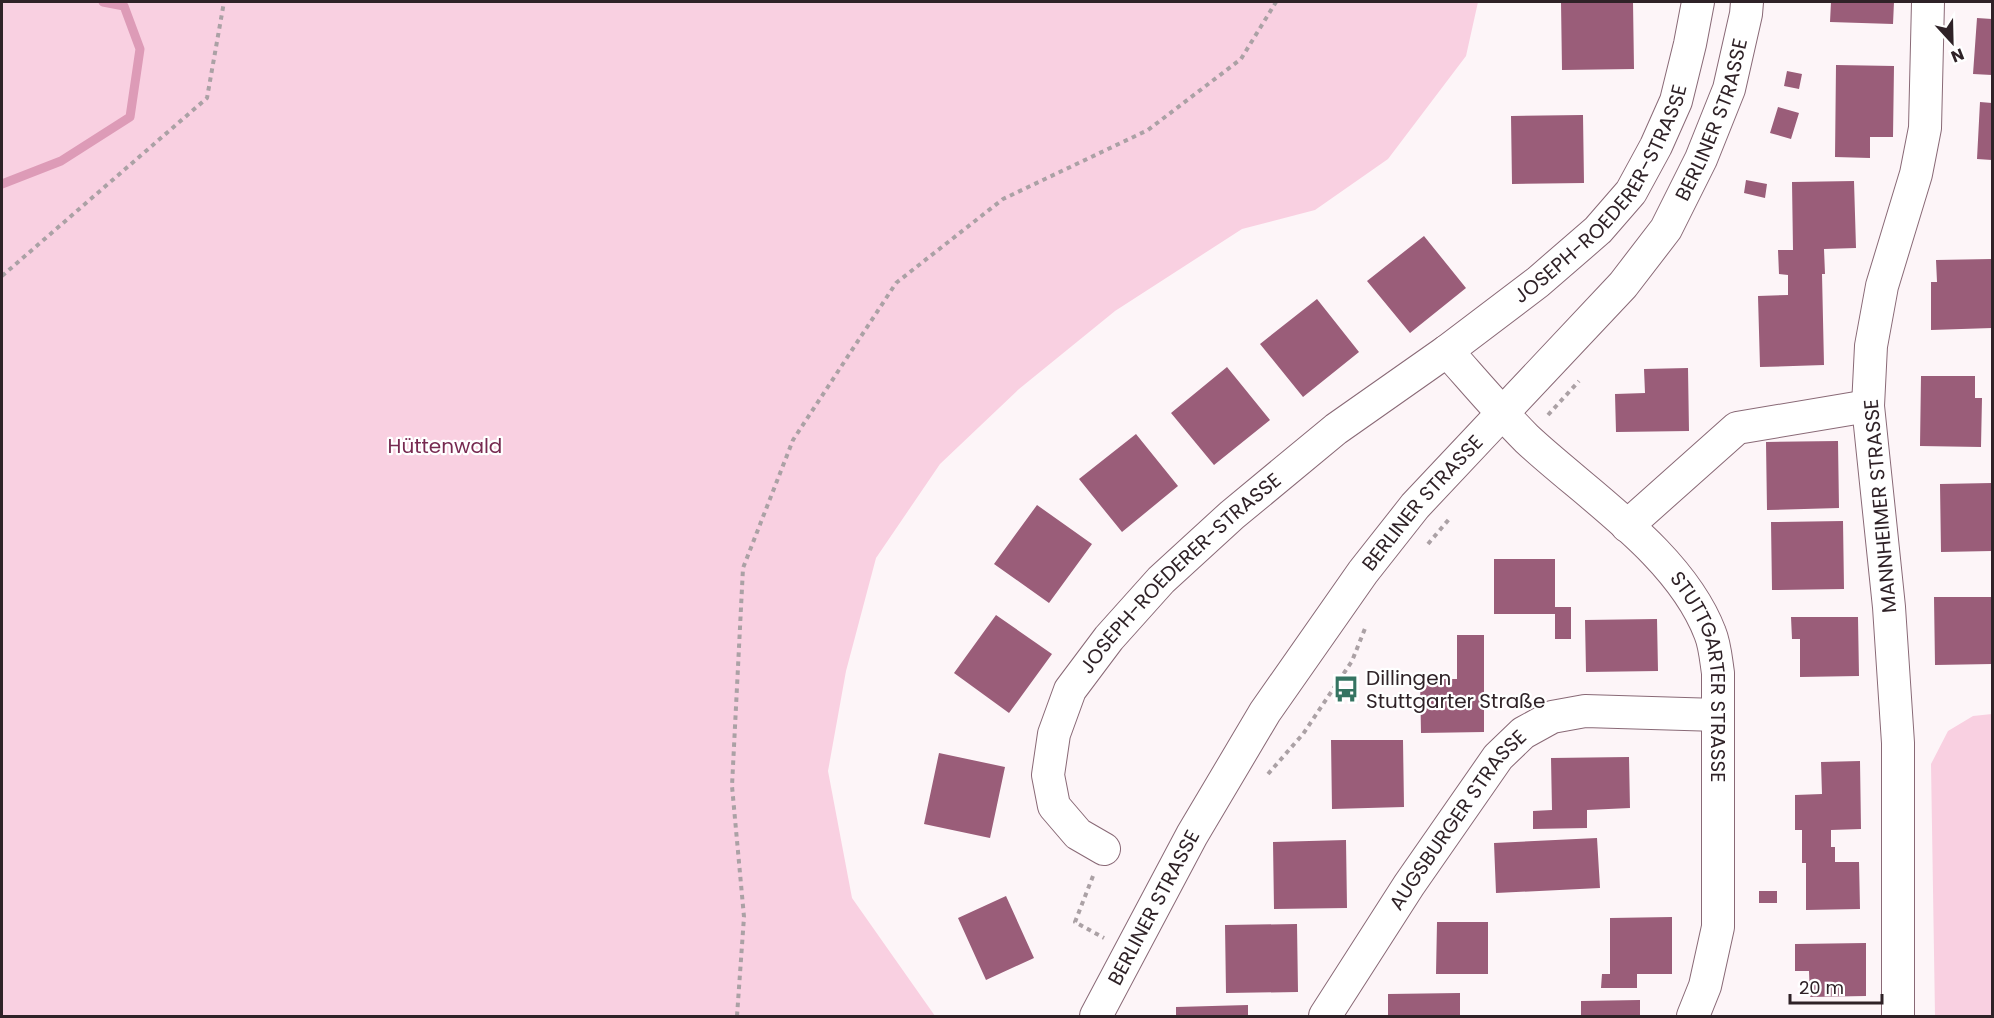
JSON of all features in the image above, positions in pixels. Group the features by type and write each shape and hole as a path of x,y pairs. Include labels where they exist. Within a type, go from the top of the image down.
{"street":[{"name":"JOSEPH-ROEDERER-STRASSE","path":"1104,849 1078,834 1054,806 1048,775 1054,734 1070,690 1109,638 1161,580 1232,515 1336,429 1447,351 1538,282 1598,230 1631,192 1656,146 1676,101 1698,2"},
{"name":"BERLINER STRASSE","path":"1096,1017 1192,836 1265,712 1378,553 1415,506 1623,285 1665,229 1701,159 1729,88 1748,2"},
{"name":"MANNHEIMER STRASSE","path":"1898,1017 1898,743 1889,607 1868,406 1871,346 1882,286 1911,193 1925,128 1928,2"},
{"path":"1447,351 1503,413"},
{"path":"1627,526 1737,428 1868,406"},
{"name":"STUTTGARTER STRASSE","path":"1503,413 1527,439 1627,526 1679,578 1700,609 1712,635 1718,673 1718,927 1705,986 1693,1017"},
{"name":"AUGSBURGER STRASSE","path":"1325,1017 1409,885 1498,757 1523,733 1552,717 1585,711 1718,715"}],"path":[{"path":"2,276 207,98 224,2"},
{"path":"737,1017 744,917 732,786 743,568 793,440 896,283 1003,199 1148,130 1241,59 1276,2"},
{"path":"1527,439 1581,380"},
{"path":"1422,551 1452,516"},
{"path":"1266,776 1303,734 1352,661 1367,622"},
{"path":"1104,849 1075,922 1131,954"}],"green space":[{"name":"Hüttenwald","path":"2,2 1478,2 1466,56 1388,159 1315,210 1242,229 1115,311 1019,389 940,464 876,558 846,671 828,771 852,898 935,1016 2,1016"},
{"path":"1992,714 1992,1016 1935,1016 1931,764 1948,731 1973,716"}],"building":[{"path":"1561,2 1633,2 1634,69 1562,70"},
{"path":"1831,2 1894,2 1893,24 1830,22"},
{"path":"1977,18 1992,19 1992,75 1973,74"},
{"path":"1836,65 1894,66 1893,137 1870,137 1870,158 1835,157"},
{"path":"1787,71 1802,74 1799,89 1784,86"},
{"path":"1980,102 1992,103 1992,160 1977,159"},
{"path":"1778,107 1799,113 1791,139 1770,133"},
{"path":"1583,115 1584,183 1512,184 1511,116"},
{"path":"1746,180 1767,184 1765,198 1744,193"},
{"path":"1854,181 1856,248 1824,249 1825,274 1822,274 1824,365 1760,367 1758,296 1788,295 1788,275 1779,274 1778,250 1793,250 1792,182"},
{"path":"1424,236 1466,288 1410,333 1367,281"},
{"path":"1992,259 1992,328 1931,330 1931,282 1937,282 1936,260"},
{"path":"1317,299 1359,352 1303,397 1260,344"},
{"path":"1227,367 1270,420 1214,465 1171,413"},
{"path":"1688,368 1689,431 1616,432 1615,394 1645,393 1644,369"},
{"path":"1921,376 1975,376 1975,398 1982,398 1981,447 1920,446"},
{"path":"1136,434 1178,486 1122,532 1079,479"},
{"path":"1838,441 1839,508 1767,510 1766,442"},
{"path":"1992,483 1992,551 1941,552 1940,484"},
{"path":"1037,505 1092,544 1049,603 994,564"},
{"path":"1843,521 1844,589 1772,590 1771,522"},
{"path":"1494,559 1555,559 1555,607 1571,607 1571,639 1555,639 1555,614 1494,614"},
{"path":"1934,597 1992,597 1992,664 1935,665"},
{"path":"996,615 1052,654 1009,713 954,673"},
{"path":"1791,617 1858,617 1859,676 1800,677 1800,639 1792,639"},
{"path":"1657,619 1658,671 1586,672 1585,620"},
{"path":"1457,635 1484,635 1484,732 1421,733 1420,679 1457,679"},
{"path":"1331,740 1403,740 1404,807 1332,809"},
{"path":"939,753 1005,767 990,838 924,824"},
{"path":"1629,757 1630,808 1587,810 1587,828 1533,829 1533,811 1552,810 1551,758"},
{"path":"1860,761 1861,829 1831,830 1831,847 1835,847 1835,862 1859,862 1860,909 1806,910 1806,863 1802,863 1802,830 1795,830 1795,795 1822,794 1821,762"},
{"path":"1597,838 1600,888 1496,893 1494,843"},
{"path":"1346,840 1347,908 1274,909 1273,842"},
{"path":"1759,891 1777,891 1777,903 1759,903"},
{"path":"1006,896 1034,958 986,980 958,918"},
{"path":"1672,917 1672,974 1637,974 1637,988 1601,988 1602,974 1610,974 1610,918"},
{"path":"1437,922 1488,922 1488,974 1436,974"},
{"path":"1297,924 1298,992 1226,993 1225,925"},
{"path":"1866,943 1866,996 1810,997 1809,971 1795,971 1795,944"},
{"path":"1460,993 1460,1016 1388,1016 1388,994"},
{"path":"1640,1000 1640,1016 1581,1016 1581,1001"},
{"path":"1248,1005 1248,1016 1176,1016 1176,1007"}],"waterway":[{"path":"2,184 61,161 130,117 140,49 124,6 103,2"}],"place":[{"name":"Dillingen Stuttgarter Straße","path":"1346,689"}]}
